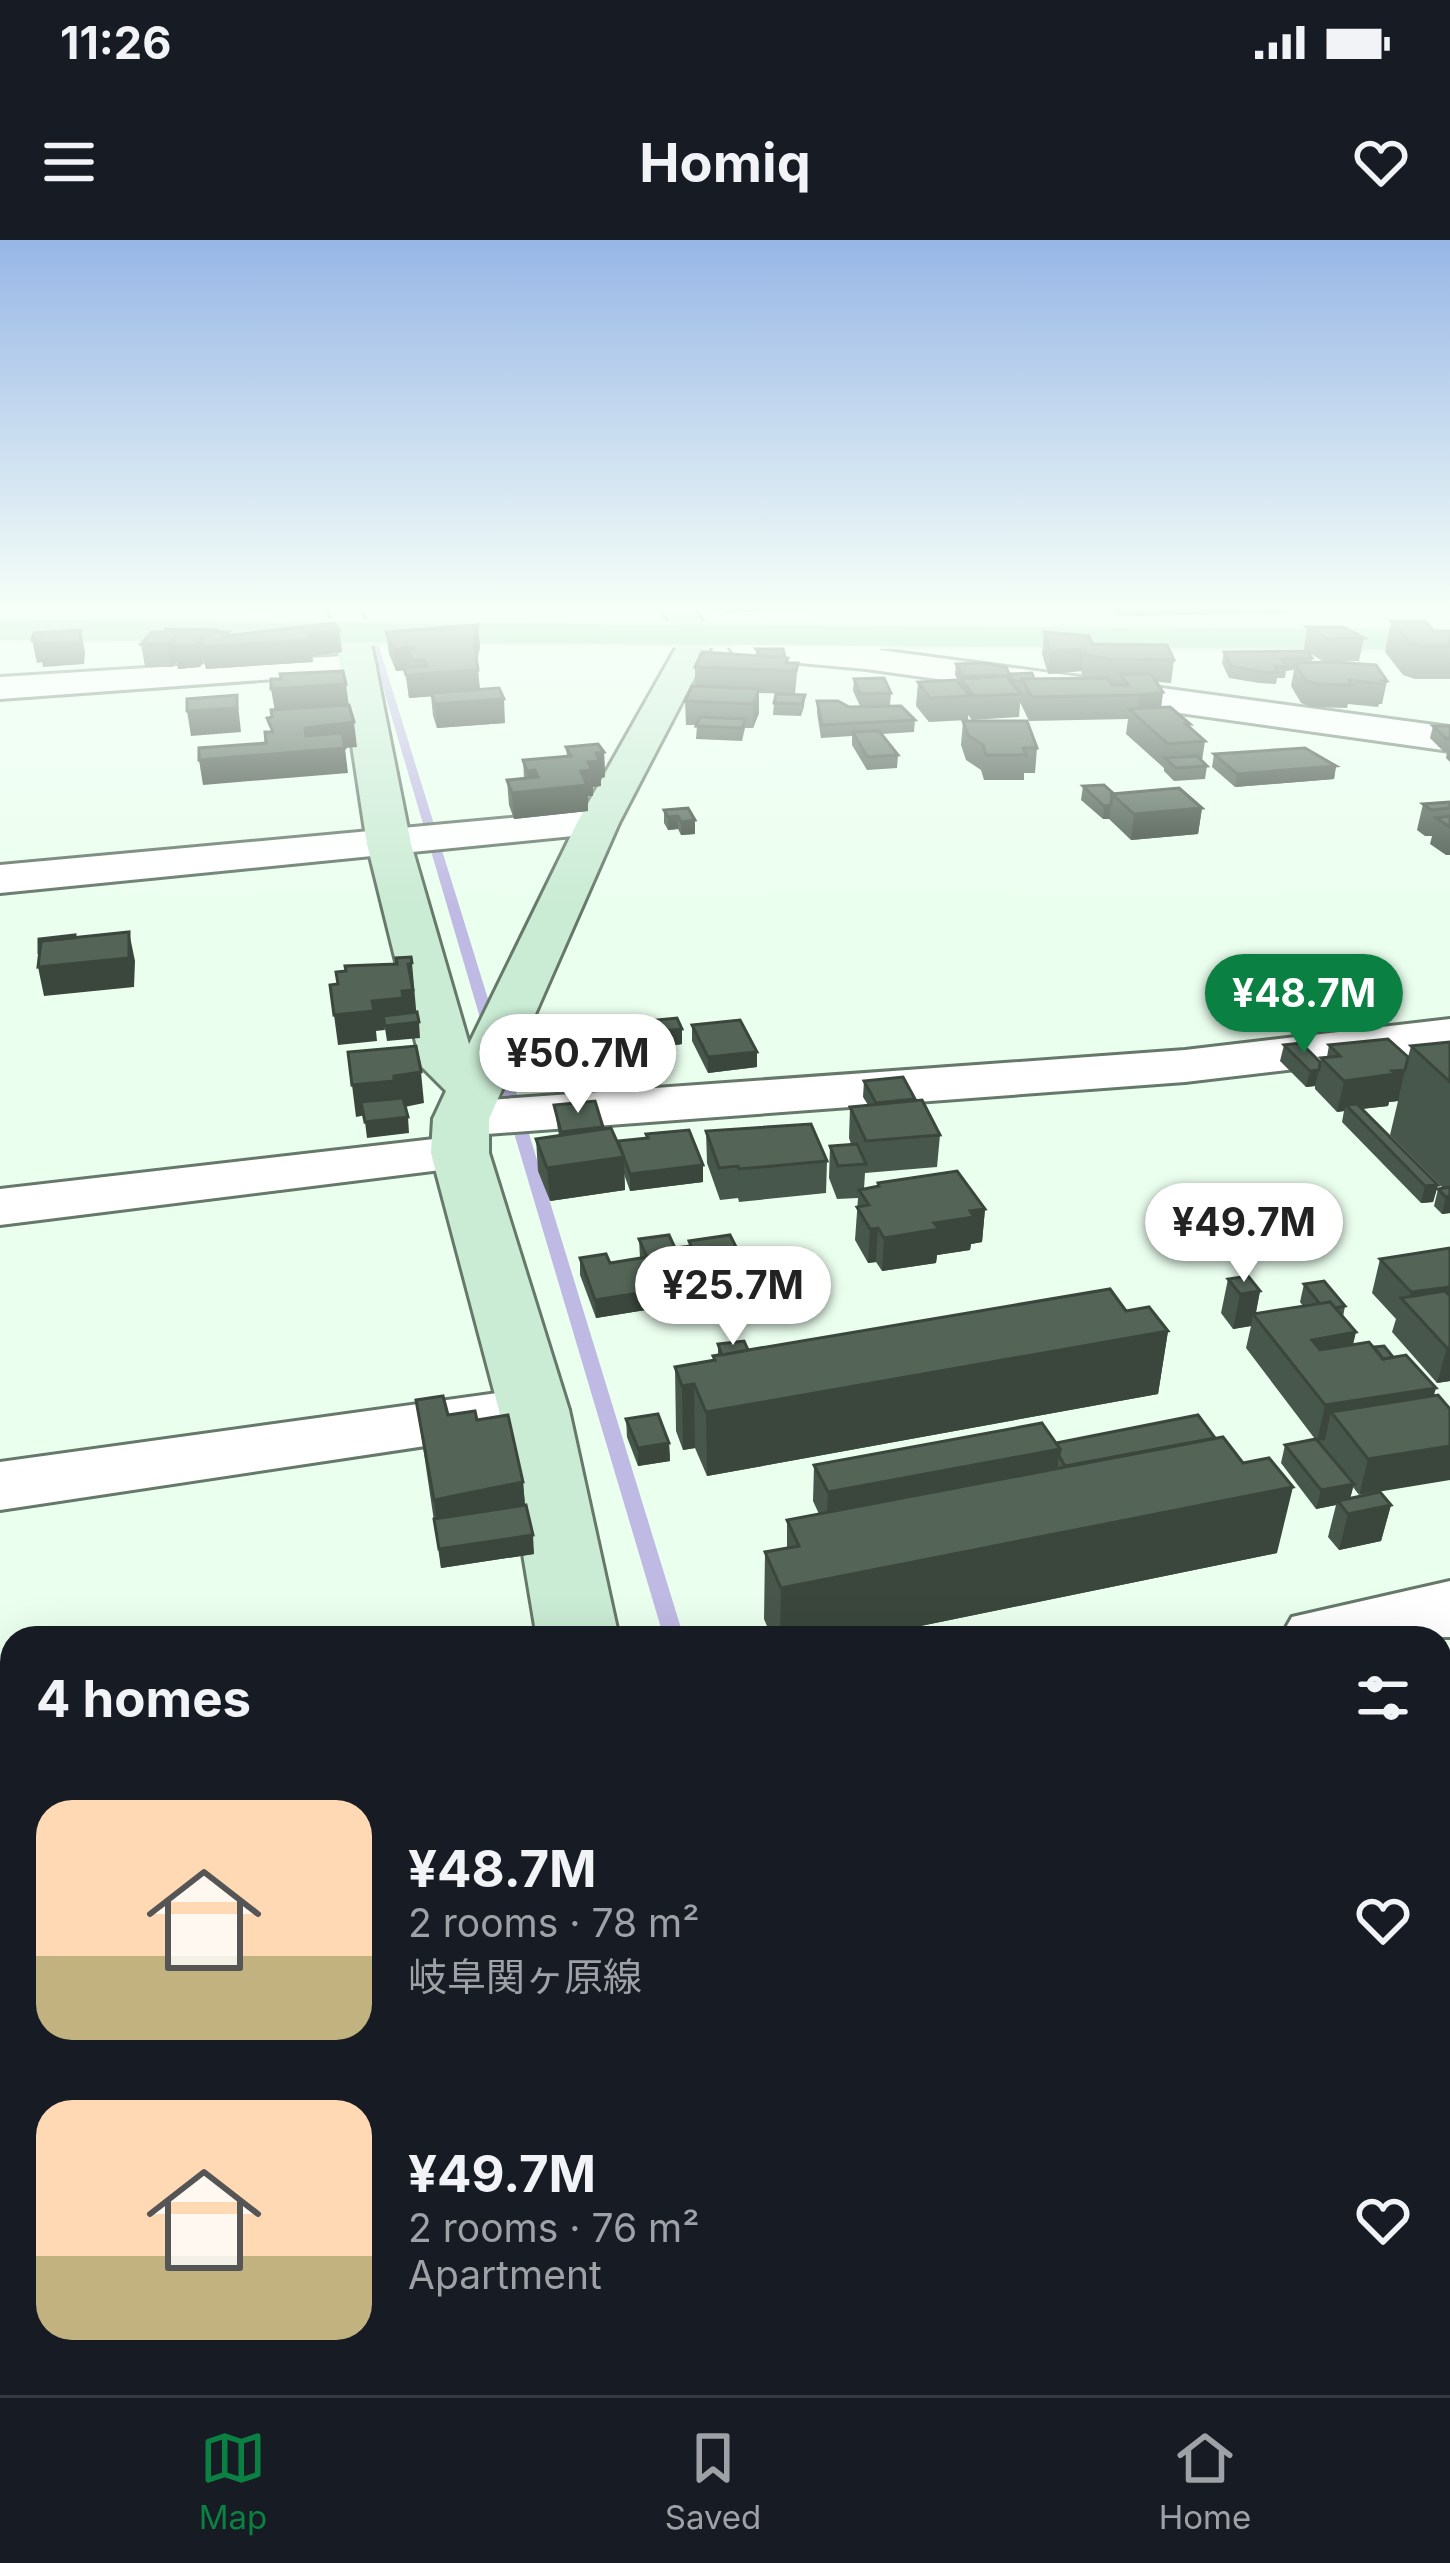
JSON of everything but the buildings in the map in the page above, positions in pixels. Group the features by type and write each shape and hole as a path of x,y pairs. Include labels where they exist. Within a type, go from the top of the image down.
{"street":[{"path":"364,707 389,844 464,1119 534,1410 576,1626"},
{"path":"464,1119 598,823 661,707"},
{"path":"1240,707 1450,739"},
{"path":"0,879 598,823"},
{"path":"0,1207 464,1119 1185,1066 1450,1035"},
{"path":"0,1486 534,1410"},
{"path":"1374,1626 1450,1609"}],"waterway":[{"path":"393,707 490,1028"},
{"path":"499,1059 670,1626"}]}
